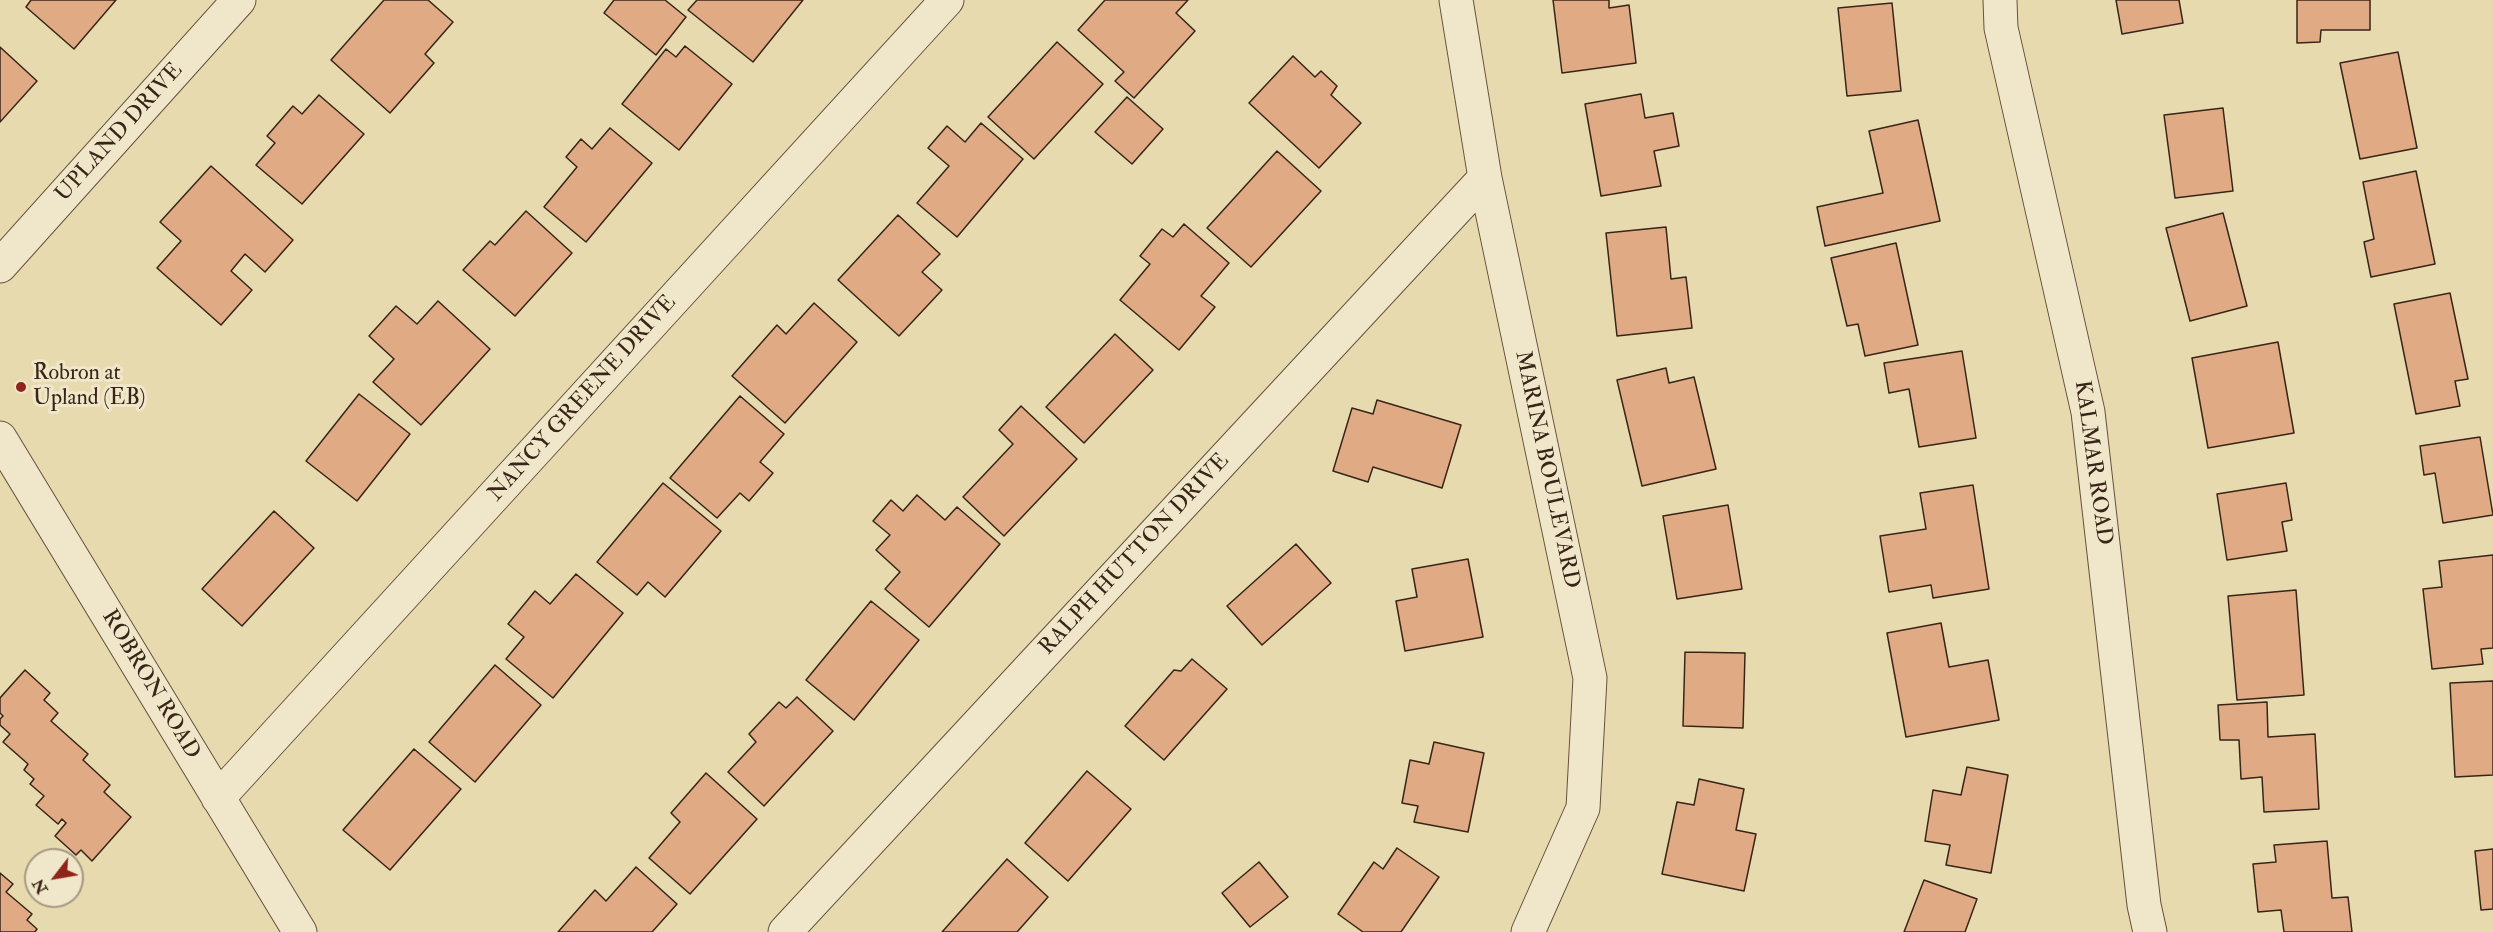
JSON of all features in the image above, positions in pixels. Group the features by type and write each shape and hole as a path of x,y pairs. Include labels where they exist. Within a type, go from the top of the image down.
{"street":[{"name":"UPLAND DRIVE","path":"0,266 239,0"},
{"name":"NANCY GREENE DRIVE","path":"218,798 947,0"},
{"name":"MARINA BOULEVARD","path":"1456,0 1485,178 1590,678 1583,808 1528,932"},
{"name":"KALMAR ROAD","path":"2000,0 2001,28 2088,412 2144,905 2150,932"},
{"name":"RALPH HUTTON DRIVE","path":"785,932 1485,178"},
{"name":"ROBRON ROAD","path":"0,438 300,932"}],"building":[{"path":"31,0 116,0 74,49 26,7"},
{"path":"384,0 428,0 453,22 425,54 434,63 390,113 331,60"},
{"path":"614,0 665,0 686,17 656,55 604,13"},
{"path":"697,0 803,0 753,62 688,10"},
{"path":"1105,0 1188,0 1176,13 1195,31 1134,98 1115,81 1124,72 1078,30"},
{"path":"1553,0 1609,0 1609,8 1629,5 1636,63 1562,73"},
{"path":"2116,0 2179,0 2183,23 2122,34"},
{"path":"2297,0 2370,0 2370,30 2321,30 2320,42 2297,43"},
{"path":"1892,3 1901,91 1847,96 1838,8"},
{"path":"1057,42 1103,84 1034,159 988,117"},
{"path":"685,46 732,84 679,150 622,104 666,49 676,57"},
{"path":"0,47 37,81 0,122"},
{"path":"2398,52 2417,148 2360,159 2340,63"},
{"path":"1293,56 1315,77 1321,71 1337,86 1331,95 1361,123 1319,168 1249,103"},
{"path":"1641,94 1645,118 1673,113 1679,146 1654,151 1661,186 1601,196 1585,104"},
{"path":"319,95 364,134 302,204 256,165 275,143 267,136 293,106 302,114"},
{"path":"1127,97 1163,129 1132,164 1095,132"},
{"path":"2223,108 2233,191 2175,198 2164,115"},
{"path":"1918,120 1940,221 1825,246 1817,207 1883,193 1869,131"},
{"path":"981,123 1023,159 957,237 917,203 949,166 928,148 947,126 965,142"},
{"path":"610,128 652,163 586,242 544,207 577,167 566,157 581,139 592,149"},
{"path":"1277,151 1321,191 1251,267 1207,228"},
{"path":"211,166 293,240 265,272 245,254 231,271 252,290 221,325 157,268 181,241 160,222"},
{"path":"2416,171 2435,264 2371,277 2364,242 2374,239 2363,182"},
{"path":"526,211 572,253 515,316 463,270 490,241 495,245"},
{"path":"2223,213 2247,306 2190,321 2166,228"},
{"path":"898,215 940,254 922,272 942,290 899,336 838,280"},
{"path":"1184,224 1229,263 1201,296 1215,307 1179,350 1120,300 1150,264 1140,256 1162,229 1173,237"},
{"path":"1666,227 1671,279 1686,277 1692,328 1617,336 1606,233"},
{"path":"1896,243 1918,345 1865,356 1858,324 1847,326 1831,258"},
{"path":"2450,293 2468,379 2455,381 2460,406 2416,414 2394,304"},
{"path":"438,301 490,349 421,425 373,382 394,359 369,336 396,306 417,324"},
{"path":"814,303 857,342 785,423 732,376 777,325 786,334"},
{"path":"1115,334 1153,370 1084,443 1046,407"},
{"path":"2278,342 2294,433 2208,448 2192,358"},
{"path":"1962,351 1976,438 1919,447 1909,389 1889,393 1884,363"},
{"path":"1666,368 1669,383 1694,377 1716,469 1642,486 1617,380"},
{"path":"359,394 410,434 357,501 306,461"},
{"path":"740,396 784,434 760,462 773,473 749,501 740,493 717,518 670,478"},
{"path":"1377,400 1461,425 1442,488 1373,467 1368,482 1333,471 1352,408 1373,414"},
{"path":"1021,406 1077,459 1004,536 963,497 1013,444 999,430"},
{"path":"2480,437 2493,515 2443,523 2435,473 2424,475 2420,446"},
{"path":"663,483 721,531 665,597 648,582 637,595 597,562"},
{"path":"2286,483 2292,520 2282,522 2287,551 2227,560 2217,494"},
{"path":"1973,485 1989,589 1933,598 1931,585 1889,592 1880,536 1926,529 1920,493"},
{"path":"917,495 945,520 957,507 1000,544 929,627 885,589 900,572 876,550 890,535 873,521 891,500 903,511"},
{"path":"1728,505 1742,589 1677,599 1663,516"},
{"path":"274,511 314,548 242,626 202,589"},
{"path":"1296,544 1331,583 1262,645 1227,606"},
{"path":"2493,555 2493,648 2481,649 2483,664 2432,669 2423,589 2442,587 2439,561"},
{"path":"1468,559 1483,637 1405,651 1396,601 1417,597 1412,569"},
{"path":"576,574 623,613 553,698 506,659 524,637 508,624 535,591 550,604"},
{"path":"2296,590 2304,695 2237,700 2228,596"},
{"path":"871,601 919,640 854,720 806,680"},
{"path":"1941,623 1949,667 1988,660 1999,720 1906,737 1887,633"},
{"path":"1685,652 1745,653 1743,728 1683,726"},
{"path":"1192,659 1227,689 1164,760 1125,726 1174,670 1181,671"},
{"path":"495,665 541,705 475,782 429,742"},
{"path":"25,670 50,693 44,700 58,713 51,721 88,754 83,760 110,785 104,792 131,817 92,861 84,853 84,848 68,848 55,836 66,823 62,819 58,824 36,805 44,796 30,784 34,779 24,770 28,764 3,742 10,734 0,725 0,719 3,716 0,713 0,698"},
{"path":"2493,681 2493,775 2455,777 2450,683"},
{"path":"797,697 833,731 764,806 728,772 756,742 749,734 779,702 786,708"},
{"path":"2267,702 2268,737 2315,734 2319,809 2264,812 2262,777 2241,779 2239,740 2220,740 2218,705"},
{"path":"1434,742 1484,753 1468,832 1414,822 1418,806 1402,803 1410,760 1429,764"},
{"path":"414,749 461,789 390,870 343,830"},
{"path":"1967,767 2008,775 1991,873 1946,865 1950,845 1925,841 1933,790 1961,795"},
{"path":"1087,771 1131,809 1068,881 1025,843"},
{"path":"706,773 757,819 690,894 649,858 680,822 671,813"},
{"path":"1699,779 1744,789 1736,830 1756,834 1744,891 1662,874 1677,802 1694,805"},
{"path":"2327,841 2332,898 2348,897 2352,932 2284,932 2281,910 2258,912 2253,864 2276,862 2274,845"},
{"path":"1397,848 1439,877 1401,932 1363,932 1338,914 1374,862 1383,869"},
{"path":"2493,849 2493,909 2481,910 2475,851"},
{"path":"1007,859 1048,897 1017,932 942,932"},
{"path":"1259,862 1288,897 1250,927 1222,893"},
{"path":"636,867 677,904 652,932 558,932 595,890 606,901"},
{"path":"0,873 13,884 6,892 32,914 27,920 37,929 35,932 0,932"},
{"path":"1924,880 1977,899 1965,932 1904,932"}],"place":[{"name":"Robron at Upland (EB)","path":"21,387"}]}
